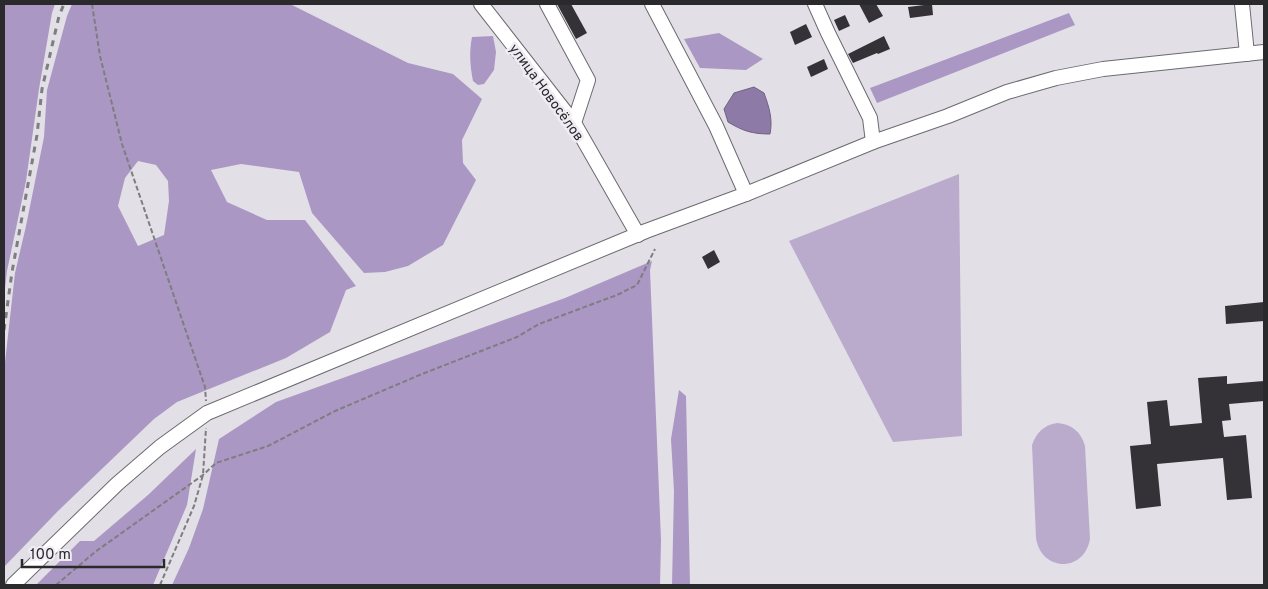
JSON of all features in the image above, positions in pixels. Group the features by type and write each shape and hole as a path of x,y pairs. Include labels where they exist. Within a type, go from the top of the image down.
{"street":[{"name":"улица Новосёлов","path":"481,4 574,123 638,235"},
{"path":"548,4 588,80 574,123"},
{"path":"652,4 716,126 746,194"},
{"path":"815,4 870,118 873,142"},
{"path":"1242,4 1247,54"},
{"path":"13,585 117,484 160,447 207,413 638,235 746,194 873,142 948,116 1007,92 1056,78 1103,69 1264,52"}],"path":[{"path":"92,4 100,56 122,144 205,387 207,413 203,475 194,506 160,585"},
{"path":"56,585 95,552 203,475 216,463 268,446 336,411 413,377 517,337 539,324 617,295 637,285 655,249"}],"shaded area":[{"path":"4,4 55,4 39,89 26,181 7,271 4,297"},
{"path":"72,4 290,4 408,63 453,74 482,99 462,140 463,163 476,180 443,245 408,266 385,272 364,273 312,213 299,172 241,164 211,170 227,202 267,220 305,220 356,286 346,290 330,332 286,358 177,402 154,419 58,511 4,567 4,371 15,273 44,137 47,90","holes":["138,161 156,165 168,181 169,201 164,235 138,246 118,206 125,178"]},
{"path":"1069,13 1075,25 877,103 870,88"},
{"path":"719,33 763,59 746,70 700,68 684,39"},
{"path":"493,36 496,52 494,70 484,84 478,85 473,81 471,70 472,37"},
{"path":"754,87 764,93 766,98 771,118 770,134 748,131 728,122 724,109 734,93"},
{"path":"959,174 962,436 893,442 789,241"},
{"path":"652,261 650,270 661,540 660,585 172,585 189,548 203,509 219,439 276,402 565,298"},
{"path":"679,390 686,396 690,585 672,585 674,491 671,439"},
{"path":"1057,423 1067,425 1075,430 1085,446 1090,539 1086,550 1080,558 1072,563 1063,564 1054,562 1046,557 1040,549 1036,538 1032,445 1041,430"},
{"path":"196,449 187,505 153,585 36,585 80,541 94,541 148,495"}],"building":[{"path":"557,4 571,4 587,33 576,39"},
{"path":"859,4 876,4 883,16 869,23"},
{"path":"932,4 933,15 910,18 908,7"},
{"path":"845,15 850,26 839,31 834,20"},
{"path":"806,24 812,37 795,45 790,32"},
{"path":"884,36 890,49 853,63 848,54"},
{"path":"824,59 828,69 811,77 807,67"},
{"path":"714,250 720,262 708,269 702,257"},
{"path":"1264,302 1264,321 1226,324 1225,306"},
{"path":"1227,376 1227,384 1264,381 1264,401 1229,404 1231,420 1222,421 1224,437 1246,435 1252,498 1227,500 1223,458 1157,464 1161,506 1136,509 1130,446 1151,444 1147,402 1167,400 1170,426 1202,423 1198,378"}],"railway":[{"path":"4,330 12,272 37,135 42,89 59,16 64,4"}]}
